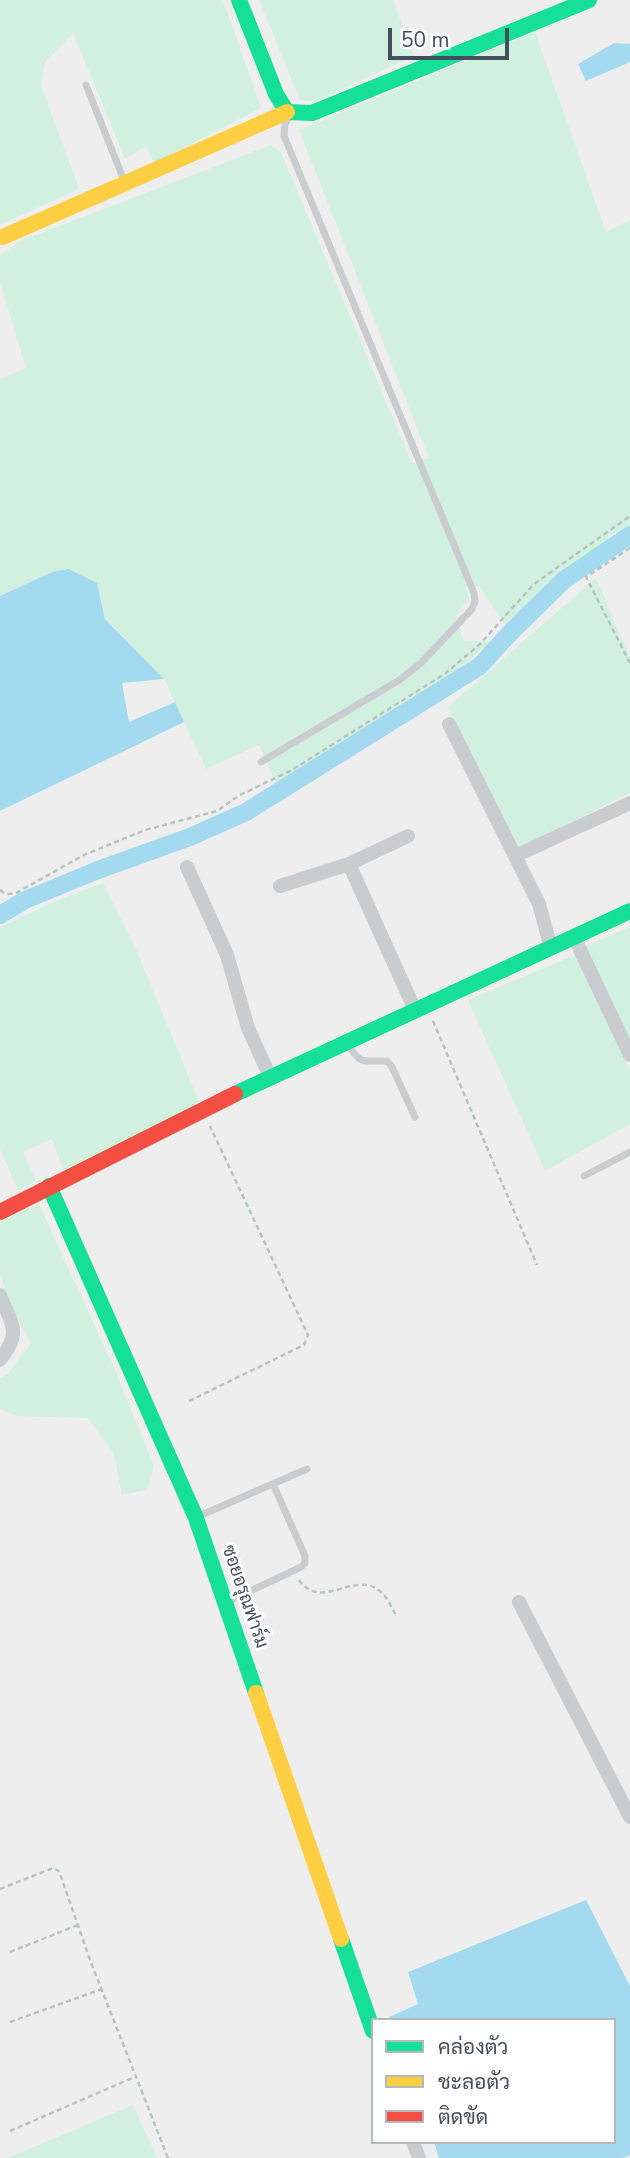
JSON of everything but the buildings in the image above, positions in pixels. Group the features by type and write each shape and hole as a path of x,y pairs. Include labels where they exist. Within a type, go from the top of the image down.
{"street":[{"path":"239,0 276,94 289,113"},
{"path":"3,237 289,113 312,113 580,2"},
{"path":"449,724 539,904 551,948"},
{"path":"515,856 630,803"},
{"path":"280,886 349,864 408,836"},
{"path":"349,864 421,1008"},
{"path":"187,867 227,955 248,1028 270,1077"},
{"path":"0,1212 270,1077 630,911"},
{"path":"573,937 630,1055"},
{"name":"ซอยอรุณฟาร์ม","path":"49,1186 196,1518 371,2025"},
{"path":"0,1295 15,1332 11,1346 0,1360"},
{"path":"519,1602 630,1817"}],"lane":[{"path":"86,85 125,183"},
{"path":"261,762 401,679 421,663 472,609 475,601 474,593 284,136 289,113"},
{"path":"345,1043 359,1060 387,1060 415,1117"},
{"path":"584,1176 630,1152"},
{"path":"196,1518 307,1469"},
{"path":"225,1603 294,1571 305,1563 305,1556 273,1484"}],"path":[{"path":"630,548 586,576 630,663"},
{"path":"421,1008 537,1265"},
{"path":"189,1401 304,1345 308,1335 203,1110"},
{"path":"294,1571 309,1590 318,1594 367,1584 384,1595 396,1615"},
{"path":"0,1889 56,1868 168,2158"},
{"path":"10,1952 78,1925"},
{"path":"9,2022 102,1989"},
{"path":"10,2131 137,2076"}],"green space":[{"path":"0,0 223,0 261,108 154,163 146,146 125,159 73,33 45,62 41,85 79,189 0,225"},
{"path":"259,0 393,0 414,56 316,101 300,100"},
{"path":"535,32 606,232 630,220 630,524 612,535 505,624 479,586 465,587 469,599 456,617 464,641 492,641 449,677 276,784 259,745 206,769 164,679 105,618 97,583 52,572 0,596 0,379 26,368 0,282 0,255 20,241 271,145 281,152 412,463 429,458 299,130"},
{"path":"596,578 630,658 630,793 518,849 448,707"},
{"path":"103,883 135,947 200,1104 64,1172 52,1139 23,1152 36,1181 18,1190 0,1149 0,927"},
{"path":"630,927 630,1041 585,947"},
{"path":"575,955 630,1071 630,1124 545,1171 468,1000"},
{"path":"39,1204 114,1368 154,1466 147,1490 122,1495 114,1454 88,1418 17,1416 0,1409 0,1378 8,1374 31,1343 13,1310 0,1274 0,1223 5,1218"},
{"path":"133,2105 157,2158 8,2158"}],"water":[{"path":"614,43 630,44 630,62 586,81 578,64"},
{"path":"69,569 97,583 105,619 164,679 122,683 129,722 175,702 184,722 0,811 0,596 52,572"},
{"path":"586,1900 630,1986 630,2155 623,2158 439,2158 435,2144 616,2144 616,2018 389,2018 418,2004 408,1972"}],"waterway":[{"path":"0,915 25,900 190,837 246,812 480,666 564,580 630,535"}],"traffic: fast":[{"path":"239,0 276,94 287,112 312,113 589,0"},
{"path":"235,1094 630,911"},
{"path":"49,1186 196,1518 256,1693"},
{"path":"341,1939 371,2025"}],"traffic: slow":[{"path":"3,237 287,112"},
{"path":"256,1693 341,1939"}],"traffic: jam":[{"path":"0,1212 235,1094"}]}
